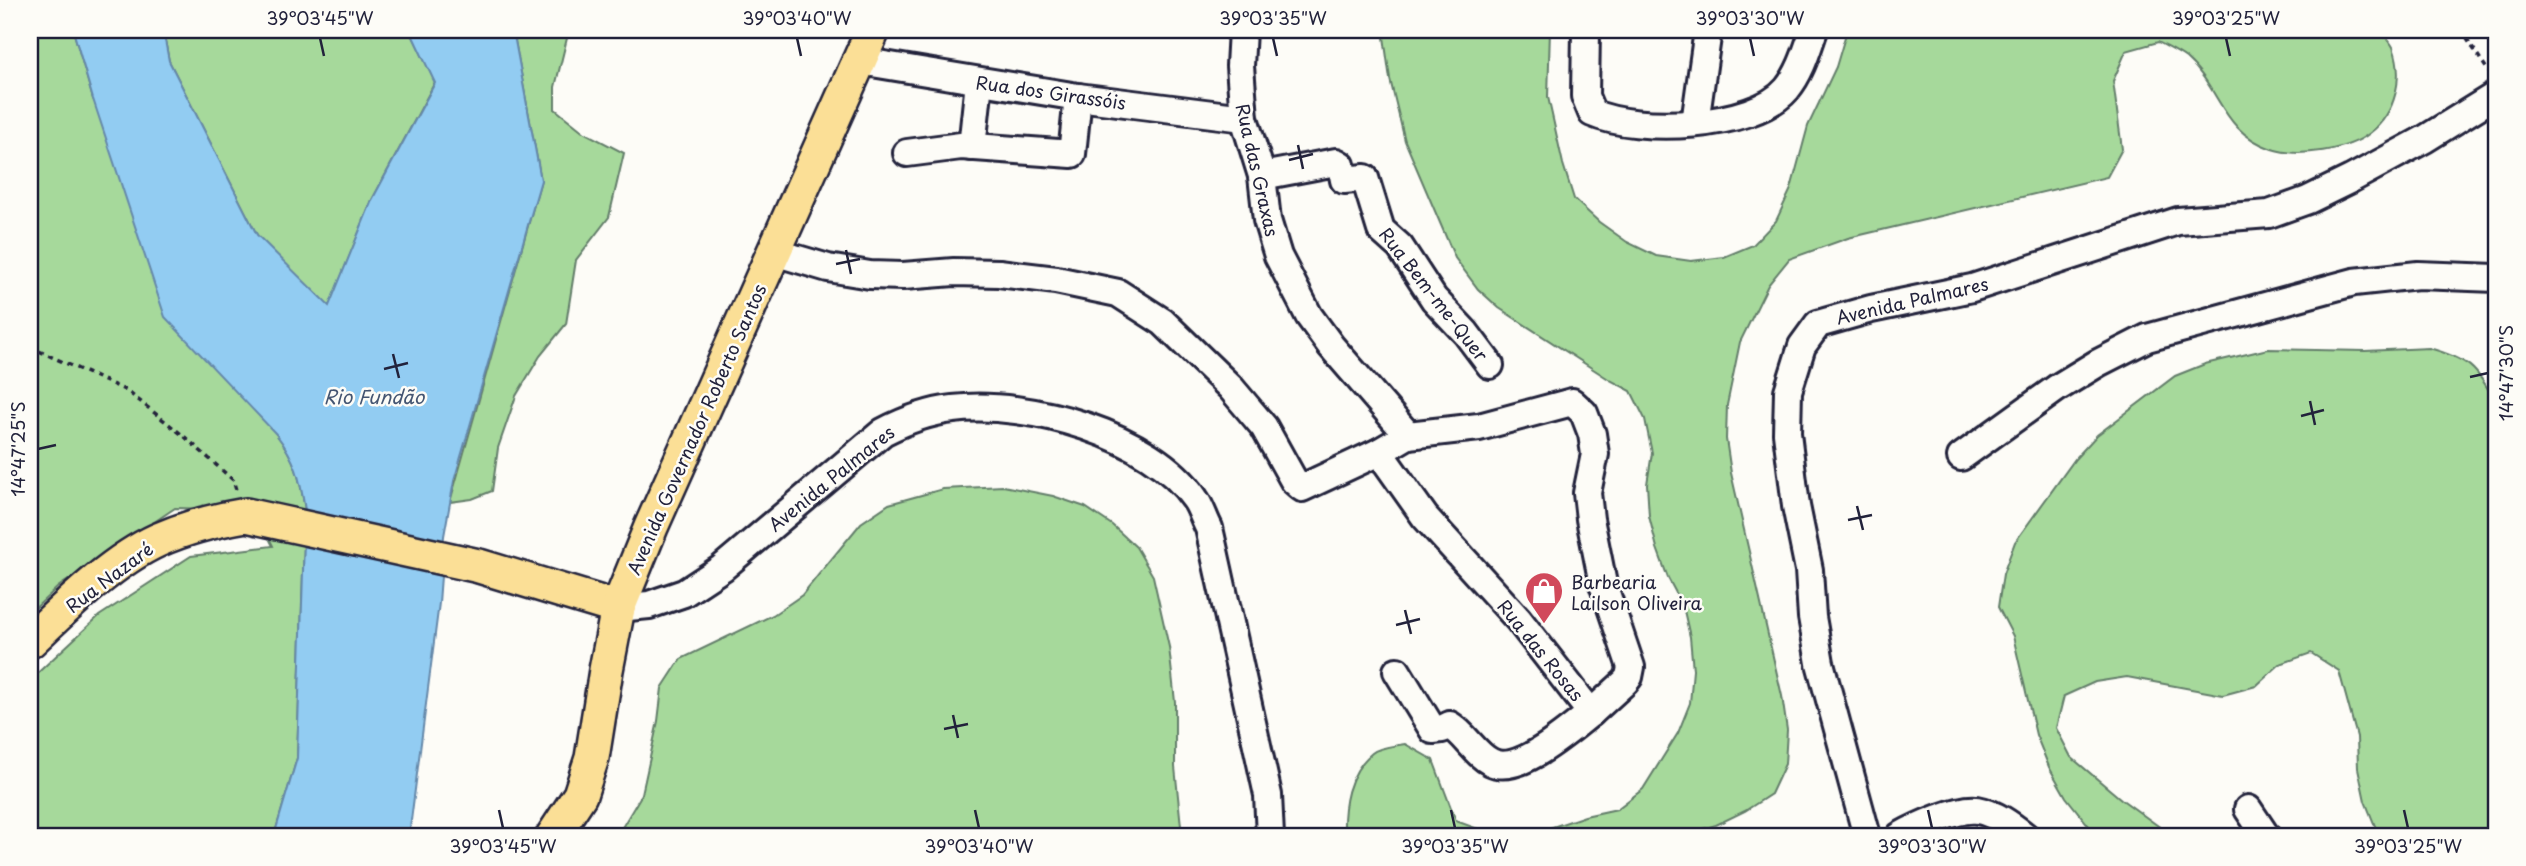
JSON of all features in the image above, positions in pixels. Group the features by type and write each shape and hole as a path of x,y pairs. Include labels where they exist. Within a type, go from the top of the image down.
{"main road":[{"name":"Avenida Governador Roberto Santos","path":"553,836 580,795 593,758 618,608 651,527 873,30"},
{"name":"Rua Nazaré","path":"30,641 78,596 131,555 158,540 217,520 246,515 479,566 618,608"}],"street":[{"name":"Rua das Graxas","path":"1242,30 1240,83 1244,118 1262,176 1267,220 1278,256 1308,316 1408,435"},
{"path":"1586,30 1585,96 1592,113 1608,120 1695,123 1738,116 1767,106 1787,89 1801,68 1814,30"},
{"path":"1695,123 1708,30"},
{"name":"Rua dos Girassóis","path":"860,61 1078,97 1244,118"},
{"path":"972,147 979,82"},
{"name":"Avenida Palmares","path":"1867,836 1820,663 1812,617 1809,570 1796,506 1787,433 1788,391 1802,346 1818,324 1871,309 1972,288 2178,221 2269,214 2308,200 2351,179 2425,139 2496,95"},
{"path":"907,153 961,146 1072,154 1078,97"},
{"name":"Rua Bem-me-Quer","path":"1262,176 1336,162 1341,165 1344,180 1365,178 1381,230 1400,247 1434,299 1466,333 1490,365"},
{"path":"774,252 828,268 870,275 999,273 1056,280 1118,293 1163,322 1231,388 1264,427 1294,481 1302,488 1379,452 1408,435 1479,427 1572,402 1584,413 1592,434 1595,454 1587,493 1590,519 1603,584 1631,667 1625,682 1591,713"},
{"path":"1961,457 2057,388 2147,338 2354,282 2418,275 2496,278"},
{"name":"Avenida Palmares","path":"618,608 649,605 684,593 722,568 875,438 912,417 953,409 1027,410 1112,436 1144,453 1173,474 1195,499 1209,528 1268,796 1270,836"},
{"name":"Rua das Rosas","path":"1379,452 1425,517 1518,619 1591,713 1521,762 1507,765 1493,763 1450,725 1433,730 1397,671"},
{"path":"1900,836 1917,827 1974,809 1992,813 2025,836"},
{"path":"2248,809 2266,836"}],"path":[{"path":"2461,30 2496,83"},
{"path":"30,347 127,391 233,480 246,515"}],"green space":[{"path":"30,30 73,30 93,99 293,461 299,479 305,510 297,758 274,836 30,836 30,680 99,616 191,556 273,546 255,510 175,508 58,587 30,613"},
{"path":"163,30 410,30 435,82 372,200 329,307 257,235 169,61"},
{"path":"513,30 569,30 555,87 555,109 585,133 624,153 609,217 576,260 566,324 540,356 516,396 498,448 492,491 472,499 450,502 541,180"},
{"path":"1383,30 1550,30 1548,97 1574,199 1599,222 1627,242 1656,256 1691,261 1724,257 1753,245 1776,221 1791,189 1808,126 1836,67 1847,30 2380,30 2393,47 2398,70 2392,105 2379,125 2370,133 2337,148 2295,153 2272,149 2242,132 2198,70 2183,56 2158,42 2126,51 2113,81 2122,149 2107,177 1848,238 1789,259 1768,285 1740,342 1727,405 1726,439 1731,473 1782,696 1787,730 1785,764 1771,794 1716,825 1678,836 1344,836 1348,791 1357,771 1375,751 1405,744 1433,760 1456,821 1486,832 1535,833 1585,816 1617,809 1643,789 1678,733 1690,703 1693,670 1690,637 1683,606 1668,578 1649,516 1647,484 1652,453 1645,419 1631,391 1499,308 1478,289 1455,258 1405,141 1390,79"},
{"path":"2429,348 2453,356 2470,366 2496,403 2496,836 2379,836 2365,801 2358,768 2357,737 2339,671 2311,653 2280,664 2256,686 2223,695 2127,677 2095,682 2064,696 2056,728 2071,757 2121,799 2172,836 2097,836 2066,797 2049,767 2036,735 2013,636 1998,607 2003,574 2015,542 2075,459 2097,435 2175,376 2205,364 2268,349 2365,351"},
{"path":"1003,486 1053,496 1085,507 1112,525 1136,547 1153,576 1169,647 1175,702 1175,767 1182,836 617,836 642,794 658,721 662,688 681,659 773,615 802,595 861,523 889,504 943,489"}],"water":[{"name":"Rio Fundão","path":"73,30 163,30 169,61 257,235 329,306 372,200 435,83 410,30 513,30 541,180 454,481 444,536 439,603 409,836 274,836 297,758 305,510 299,479 293,461 276,434 165,317"}],"place":[{"name":"Barbearia Lailson Oliveira","path":"1544,625"}]}
